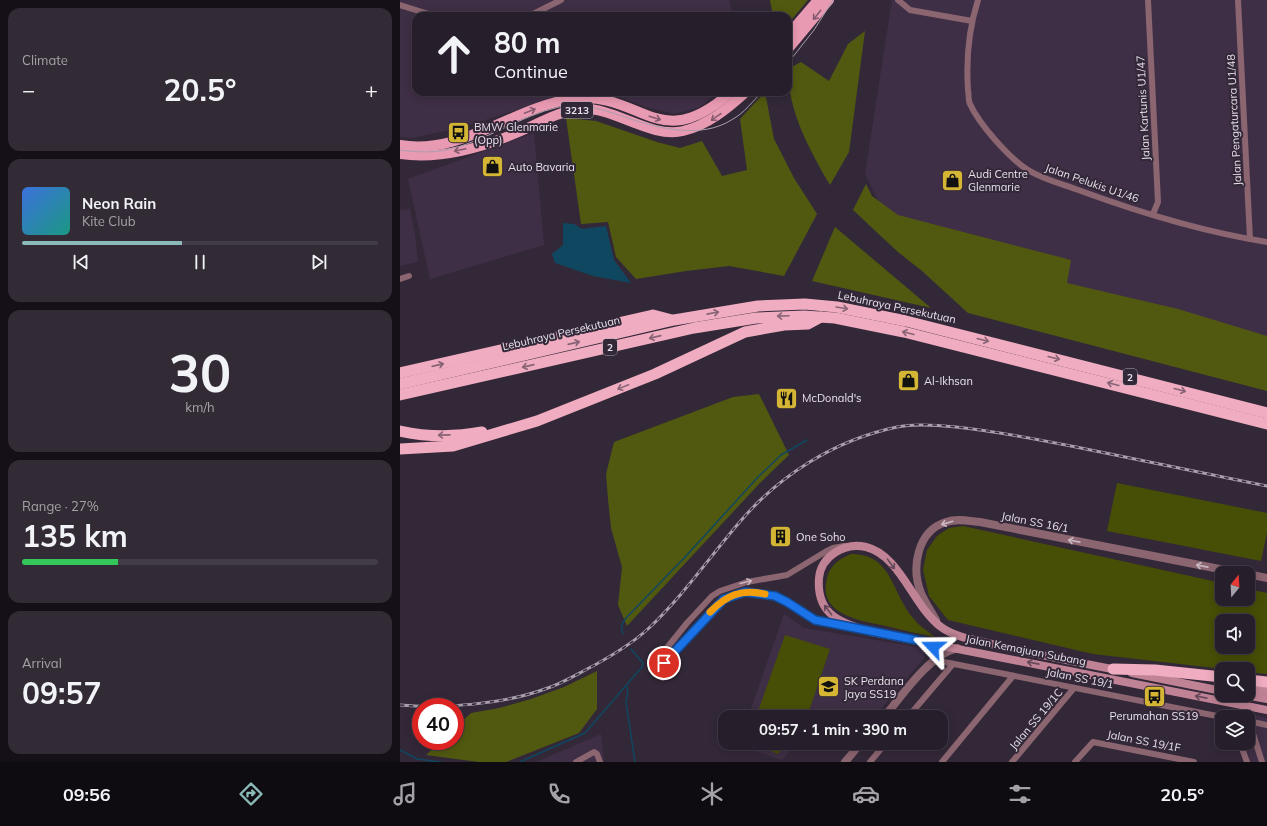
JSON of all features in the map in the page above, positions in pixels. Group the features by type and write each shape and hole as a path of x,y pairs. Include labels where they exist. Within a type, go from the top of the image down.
{"highway":[{"name":"Lebuhraya Persekutuan","path":"400,384 674,320 758,306 806,304 843,308 942,330 1267,413"},
{"path":"400,373 653,315 674,320"},
{"name":"Lebuhraya Persekutuan","path":"400,395 694,328 756,318 784,316 822,317 859,322 904,332 1267,424"},
{"path":"400,449 452,446 538,421 655,374 745,332 784,325 808,324 822,317"},
{"path":"1222,413 1267,432"},
{"path":"400,431 428,435 470,434 538,421"},
{"path":"1113,669 1155,670 1215,676"},
{"path":"1255,681 1267,682"}],"main road":[{"path":"792,43 818,0"},
{"path":"792,33 802,27 829,0"},
{"name":"3213","path":"400,145 435,146 456,141 544,105 573,99 590,98 608,101 657,119 673,122 691,118 705,112 725,96"},
{"name":"3213","path":"400,154 439,154 463,150 510,136 549,119 582,109 594,110 656,130 681,132 707,123 741,96"},
{"name":"Jalan Kemajuan Subang","path":"1215,690 952,634 940,626 920,606 887,557 874,549 860,546 850,546 836,551 823,566 819,577 821,598 825,607 834,618 872,632 1267,710"},
{"path":"1167,680 1215,685"},
{"path":"1255,689 1267,690"},
{"path":"1255,697 1267,699"}],"street":[{"path":"537,12 561,0"},
{"path":"898,0 910,10 972,21"},
{"name":"Jalan Pelukis U1/46","path":"978,0 972,21 967,74 970,104 987,130 1001,147 1027,169 1051,181 1205,230 1267,242"},
{"name":"Jalan Kartunis U1/47","path":"1148,0 1158,202 1153,214"},
{"name":"Jalan Pengaturcara U1/48","path":"1238,0 1250,239"},
{"path":"400,5 422,12"},
{"path":"400,279 410,276"},
{"path":"400,452 452,449 465,446 471,441"},
{"name":"Jalan SS 16/1","path":"940,626 921,592 916,569 923,540 936,526 947,521 960,520 980,522 1215,568"},
{"path":"663,678 654,666 655,662 687,623 712,596 720,591 747,582 787,575 833,548 850,546"},
{"path":"1255,575 1267,578"},
{"path":"658,670 724,599 745,592 775,596 815,620 872,632"},
{"path":"687,623 694,630"},
{"path":"926,642 933,647 936,659"},
{"path":"890,710 936,659 957,648"},
{"name":"Jalan SS 19/1","path":"936,659 953,664 1215,716"},
{"path":"914,710 953,664"},
{"path":"942,762 1013,676"},
{"name":"Jalan SS 19/1C","path":"1012,762 1074,688"},
{"path":"1255,722 1267,725"},
{"name":"Jalan SS 19/1F","path":"1075,762 1093,742 1194,762"},
{"path":"1255,742 1262,762"},
{"path":"844,762 855,750"},
{"path":"870,762 880,750"},
{"path":"1243,750 1247,762"},
{"path":"576,762 594,752 597,754 600,762"}],"shaded area":[{"path":"400,0 729,0 732,12 412,12 412,96 560,96 460,128 412,138 400,137"},
{"path":"892,0 1267,0 1267,372 883,210 865,174"},
{"path":"616,96 713,96 700,107 675,114 646,107"},
{"path":"534,133 544,245 430,279 408,179"},
{"path":"410,209 415,234 418,262 400,266 400,210"},
{"name":"SK Perdana Jaya SS19","path":"784,614 804,628 923,648 925,657 880,710 750,710"},
{"path":"1255,715 1267,718 1267,762 1246,762 1243,750 1255,750"},
{"path":"601,734 604,762 536,762"},
{"path":"753,750 791,750 782,760"}],"green space":[{"path":"770,0 808,0 792,19 792,12 772,12"},
{"path":"865,31 849,152 830,185 807,144 796,115 791,96 792,67 801,62 829,81 848,44"},
{"path":"761,96 766,96 774,139 794,178 817,214 784,276 729,266 636,279 616,257 608,222 581,224 566,118 596,121 657,142 680,148 702,141 722,176 747,170 740,119"},
{"path":"866,184 872,196 898,215 1071,260 1067,283 1178,309 1267,336 1267,391 968,313 922,271 898,252 853,210"},
{"path":"835,227 931,308 812,281"},
{"path":"759,394 789,455 759,484 627,626 618,605 622,567 611,528 606,474 614,442 733,397"},
{"path":"1117,483 1267,513 1267,533 1261,561 1107,531"},
{"path":"963,526 1215,581 1215,606 1255,606 1255,590 1267,593 1267,674 1255,673 1255,662 1215,662 1215,668 1093,654 948,620 929,596 923,570 927,550 937,536 949,528"},
{"path":"851,554 865,556 875,560 890,577 906,609 921,626 935,637 866,622 837,610 830,603 826,594 827,577 831,568 837,562"},
{"path":"785,635 830,649 809,710 758,710"},
{"path":"597,671 597,709 579,733 506,762 479,762 426,755 431,750 464,750 464,720 471,713 499,708 531,699 564,687"},
{"path":"768,750 781,750 778,754"}],"water":[{"path":"563,223 574,224 582,229 606,226 614,260 631,283 593,276 555,263 552,254 563,245"}],"waterway":[{"path":"623,634 622,626 626,618 686,556 758,477 781,455 807,440"},
{"path":"520,762 585,733 642,667 643,663 631,649"},
{"path":"626,686 628,690 626,702 635,762"},
{"path":"400,750 417,759 441,762"}],"tram line":[{"path":"792,58 814,30 833,0"},
{"path":"400,150 417,152 435,152 446,150 474,141 544,111 574,105 597,109 647,124 676,130 691,131 706,129 720,126 733,119 745,110 758,96"}],"railway":[{"path":"400,705 454,706 492,702 511,698 551,687 600,662 630,644 661,616 738,524 771,490 790,475 830,450 874,433 897,427 911,425 934,425 1001,433 1267,486"}],"slow traffic":[{"path":"710,612 724,599 734,595 745,592 765,594"}],"place":[{"name":"BMW Glenmarie (Opp)","path":"458,133"},
{"name":"Auto Bavaria","path":"492,167"},
{"name":"Audi Centre Glenmarie","path":"952,180"},
{"name":"Al-Ikhsan","path":"908,381"},
{"name":"McDonald's","path":"786,398"},
{"name":"One Soho","path":"781,537"},
{"name":"SK Perdana Jaya SS19","path":"829,687"},
{"name":"Perumahan SS19","path":"1154,696"}],"route":[{"path":"664,663 708,614 724,599 745,592 775,596 815,620 926,642 933,647"}]}
